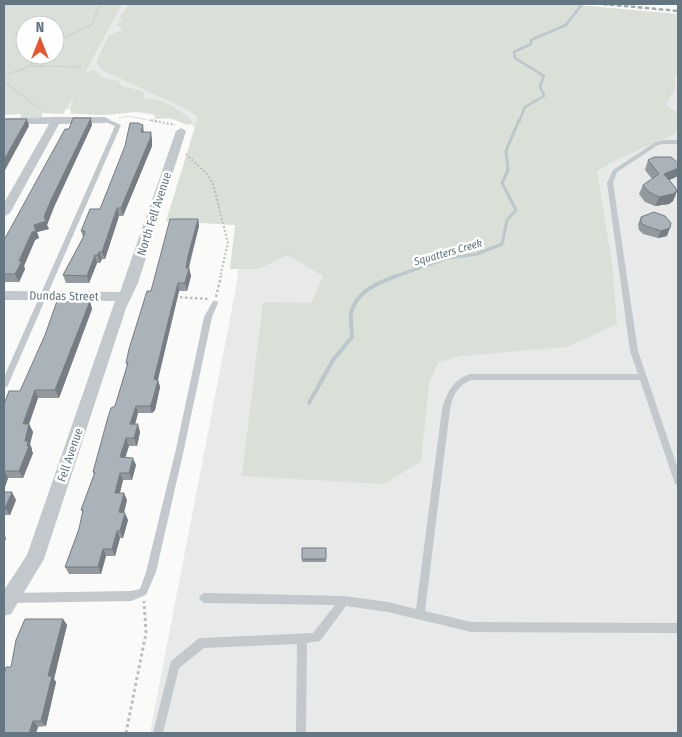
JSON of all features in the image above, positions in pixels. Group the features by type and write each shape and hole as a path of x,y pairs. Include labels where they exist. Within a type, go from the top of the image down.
{"street":[{"path":"4,213 56,120"},
{"path":"4,121 105,120"},
{"name":"North Fell Avenue","path":"124,297 131,283 181,131"},
{"name":"Dundas Street","path":"4,295 124,297"},
{"name":"Fell Avenue","path":"5,601 35,559 124,297"}],"lane":[{"path":"4,385 118,125 105,120"},
{"path":"678,142 656,144 622,166 611,176 613,210 620,247 620,269 634,351 641,378 678,481"},
{"path":"5,601 131,596 143,592 150,572 173,478 208,317 215,303"},
{"path":"420,614 446,409 450,392 455,386 470,377 641,378"},
{"path":"204,598 344,601 388,606 471,627 678,628"},
{"path":"158,733 175,665 202,643 316,638 344,601"},
{"path":"301,733 302,640"}],"path":[{"path":"65,37 92,25 100,4"},
{"path":"4,75 28,66 81,67"},
{"path":"172,297 208,298 215,303 228,243 213,184 207,174 181,150"},
{"path":"126,733 146,632 143,592"}],"shaded area":[{"path":"4,4 122,4 63,114 42,113 42,117 21,118 20,114 4,115"},
{"path":"122,4 560,4 678,16 678,733 150,733 237,282 244,214 221,158 190,123 127,110 63,109"},
{"path":"129,4 568,4 678,14 678,74 675,74 675,89 666,105 678,113 678,126 675,134 620,158 597,171 612,263 617,324 567,347 462,356 438,362 429,384 421,461 384,484 242,476 263,302 311,303 323,276 288,255 259,269 230,269 235,225 166,221 198,117 186,109 102,70 96,62 109,35 123,30 116,25 122,21 120,16"},
{"path":"94,70 103,78 119,81 121,86 143,91 145,99 164,102 184,114 193,123 187,125 171,118 155,119 154,114 141,112 102,115 71,114 73,98 85,73"}],"building":[{"path":"73,118 91,118 51,200 44,217 46,221 34,225 36,231 32,232 19,261 22,261 15,274 4,274 4,240 65,129 69,129"},
{"path":"4,119 27,119 4,160"},
{"path":"130,123 143,125 141,132 151,132 150,139 121,208 117,208 102,252 95,255 87,276 63,275 84,236 85,231 81,231 90,209 100,209 125,146"},
{"path":"654,157 671,157 678,163 678,168 664,174 677,191 673,194 659,197 649,192 643,185 659,174 648,160"},
{"path":"654,212 665,216 671,223 670,228 661,231 641,223 641,217"},
{"path":"170,219 198,219 188,256 186,268 189,268 185,283 178,283 170,314 154,379 158,380 152,402 150,406 136,406 130,424 138,424 134,438 126,438 120,457 133,458 129,473 120,473 115,493 124,493 119,512 125,513 120,531 117,531 112,549 103,549 98,567 65,567 79,529 83,510 81,510 95,472 93,472 108,417 111,408 115,406 128,363 126,363 129,349 147,291 151,291"},
{"path":"57,301 90,301 55,390 35,390 23,424 29,424 25,441 28,441 27,446 29,446 19,471 4,471 4,404 9,391 20,391 45,335"},
{"path":"4,492 12,492 5,508 4,508"},
{"path":"302,548 326,548 326,559 302,559"},
{"path":"25,619 63,619 48,676 52,676 41,721 33,721 29,733 4,733 4,674 6,667 11,667 16,640"}],"waterway":[{"name":"Squatters Creek","path":"519,122 525,107 544,96 540,86 544,76 515,58 514,52 531,44 531,40 566,25 582,4"},
{"name":"Squatters Creek","path":"393,277 448,258 477,254 502,244 507,220 516,210 502,183 508,170 506,151 519,120"},
{"name":"Squatters Creek","path":"309,403 333,360 352,337 351,313 358,299 369,289 396,276"}],"railway":[{"path":"603,4 678,11"}]}
